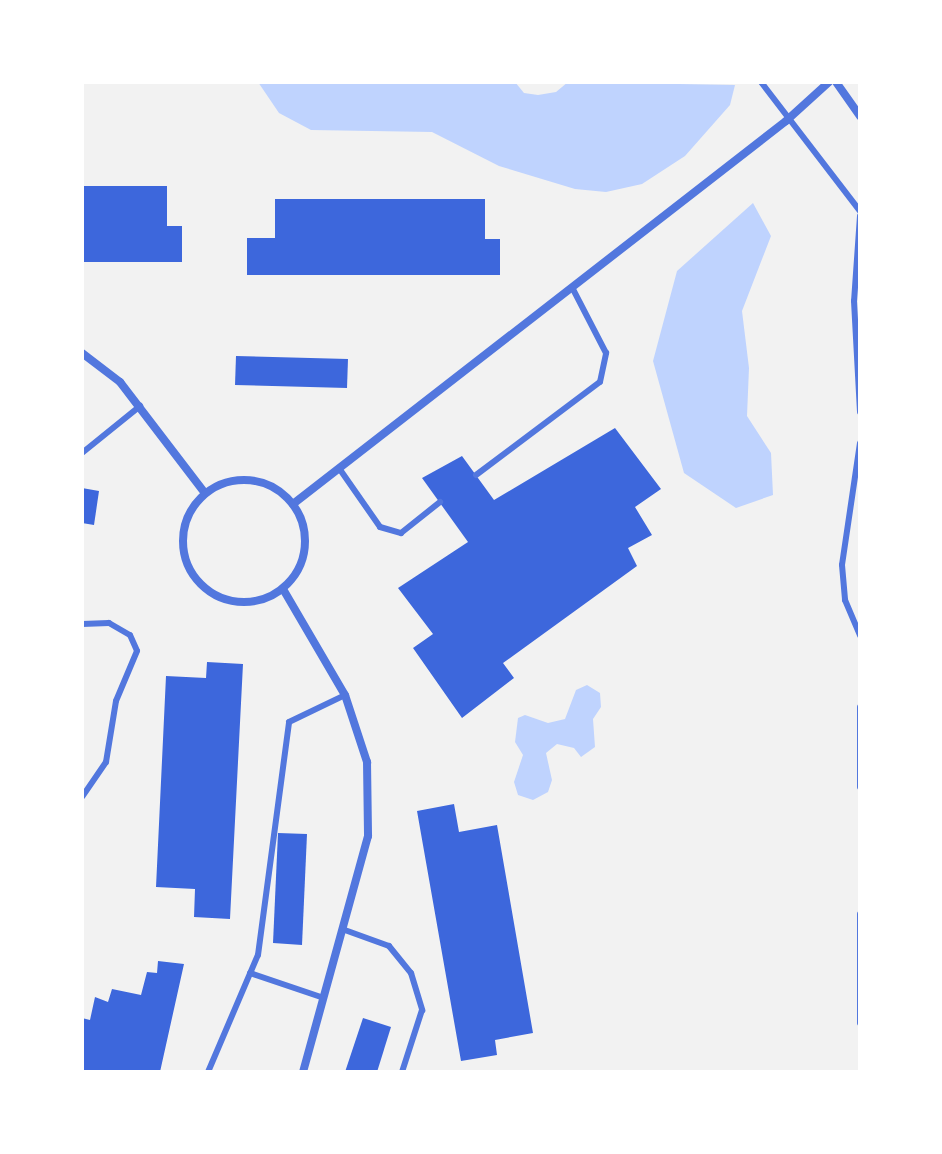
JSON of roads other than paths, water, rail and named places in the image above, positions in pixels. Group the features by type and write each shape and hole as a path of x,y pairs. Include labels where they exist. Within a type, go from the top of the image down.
{"street":[{"path":"293,504 341,471 789,119 829,82"},
{"path":"836,82 860,116"},
{"path":"82,353 120,382 205,493"},
{"path":"242,479 261,482 293,504 302,521 303,558 283,589 247,602 228,600 197,580 183,544 193,508 205,493 242,479"},
{"path":"283,589 345,695 367,762 368,836 303,1072"}],"lane":[{"path":"761,82 860,214 854,301 860,412"},
{"path":"476,475 600,382 606,353 573,289"},
{"path":"82,453 140,406"},
{"path":"860,443 842,565 845,600 860,636"},
{"path":"341,471 380,527 401,533 440,502"},
{"path":"82,624 109,623 130,635 137,651 116,701 106,762 82,797"},
{"path":"208,1072 258,955 289,722 345,695"},
{"path":"860,707 860,787"},
{"path":"860,914 860,1023"},
{"path":"342,929 389,946 411,973 422,1010 402,1072"},
{"path":"250,973 324,998"}],"water":[{"path":"258,82 515,82 524,93 538,95 556,92 568,82 735,85 730,105 685,156 642,184 606,192 575,189 499,166 432,132 311,130 279,113"},
{"path":"753,203 771,236 742,311 749,368 747,416 771,453 773,495 736,508 684,473 653,361 677,271"},
{"path":"587,685 600,693 601,707 593,719 595,747 581,757 574,748 557,744 546,753 552,780 548,792 533,800 518,795 514,782 523,755 515,742 518,718 525,715 548,723 565,719 576,690"}]}
